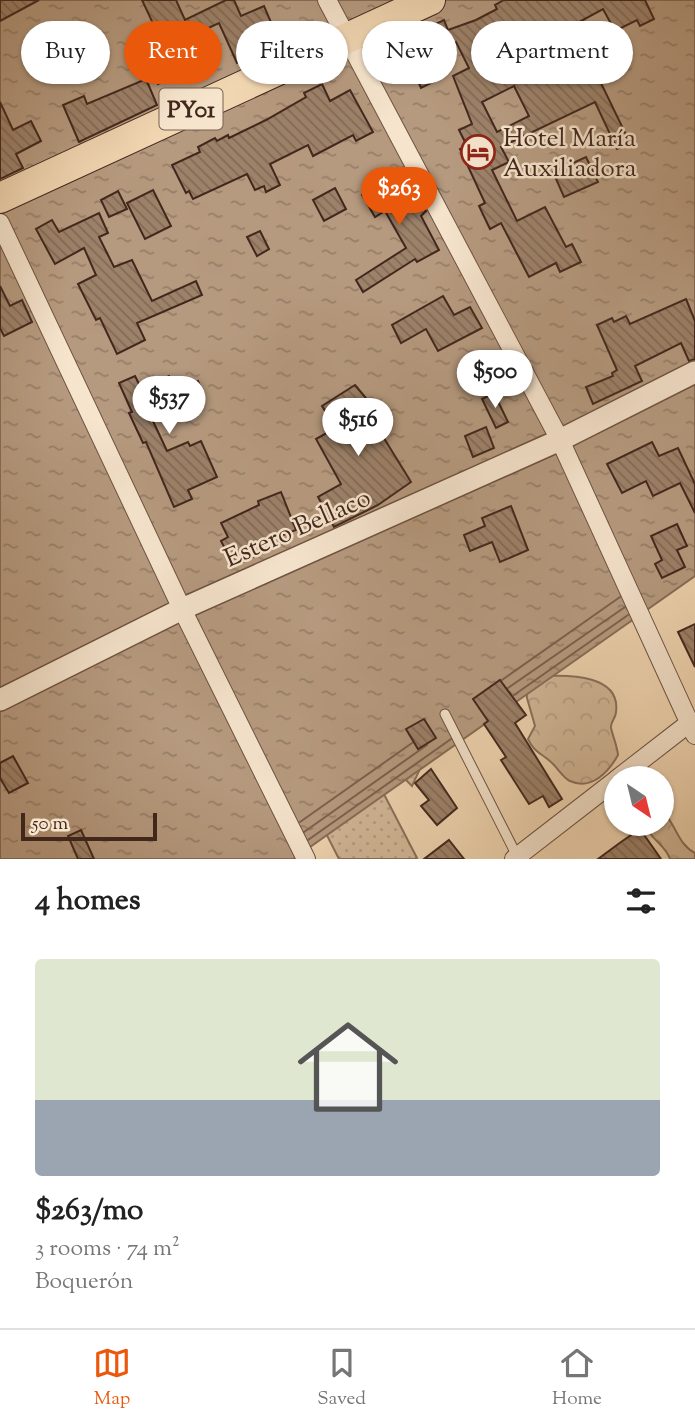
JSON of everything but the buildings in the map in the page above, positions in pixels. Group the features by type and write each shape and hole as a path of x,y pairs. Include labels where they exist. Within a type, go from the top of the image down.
{"highway":[{"name":"PY01","path":"348,37 422,4"},
{"name":"PY01","path":"0,198 247,84"}],"street":[{"path":"327,0 338,21"},
{"path":"348,42 561,445 691,729 636,766"},
{"path":"0,223 182,609 306,859"},
{"name":"Estero Bellaco","path":"0,700 182,609 561,445 695,372"},
{"path":"516,858 604,789"}],"lane":[{"path":"445,714 516,858"}],"green space":[{"path":"458,528 478,550 506,558 518,566 533,564 560,574 565,588 538,629 533,649 537,662 547,676 592,680 602,684 615,700 616,714 611,728 618,755 611,766 604,766 604,774 599,778 586,783 567,780 535,750 528,739 535,726 527,698 525,668 494,665 466,677 447,700 410,729 410,743 419,771 412,786 402,776 386,775 341,762 318,774 294,753 277,726 291,699 330,679 344,678 358,683 370,673 358,631 371,636 381,647 394,646 441,593 431,565 430,537"},
{"path":"373,773 417,858 339,859 311,804"},
{"path":"674,827 684,844 695,853 695,859 670,859 653,836 674,836"}],"water":[{"path":"0,0 695,0 695,576 293,859 0,859"}],"place":[{"name":"Hotel María Auxiliadora","path":"478,152"}]}
